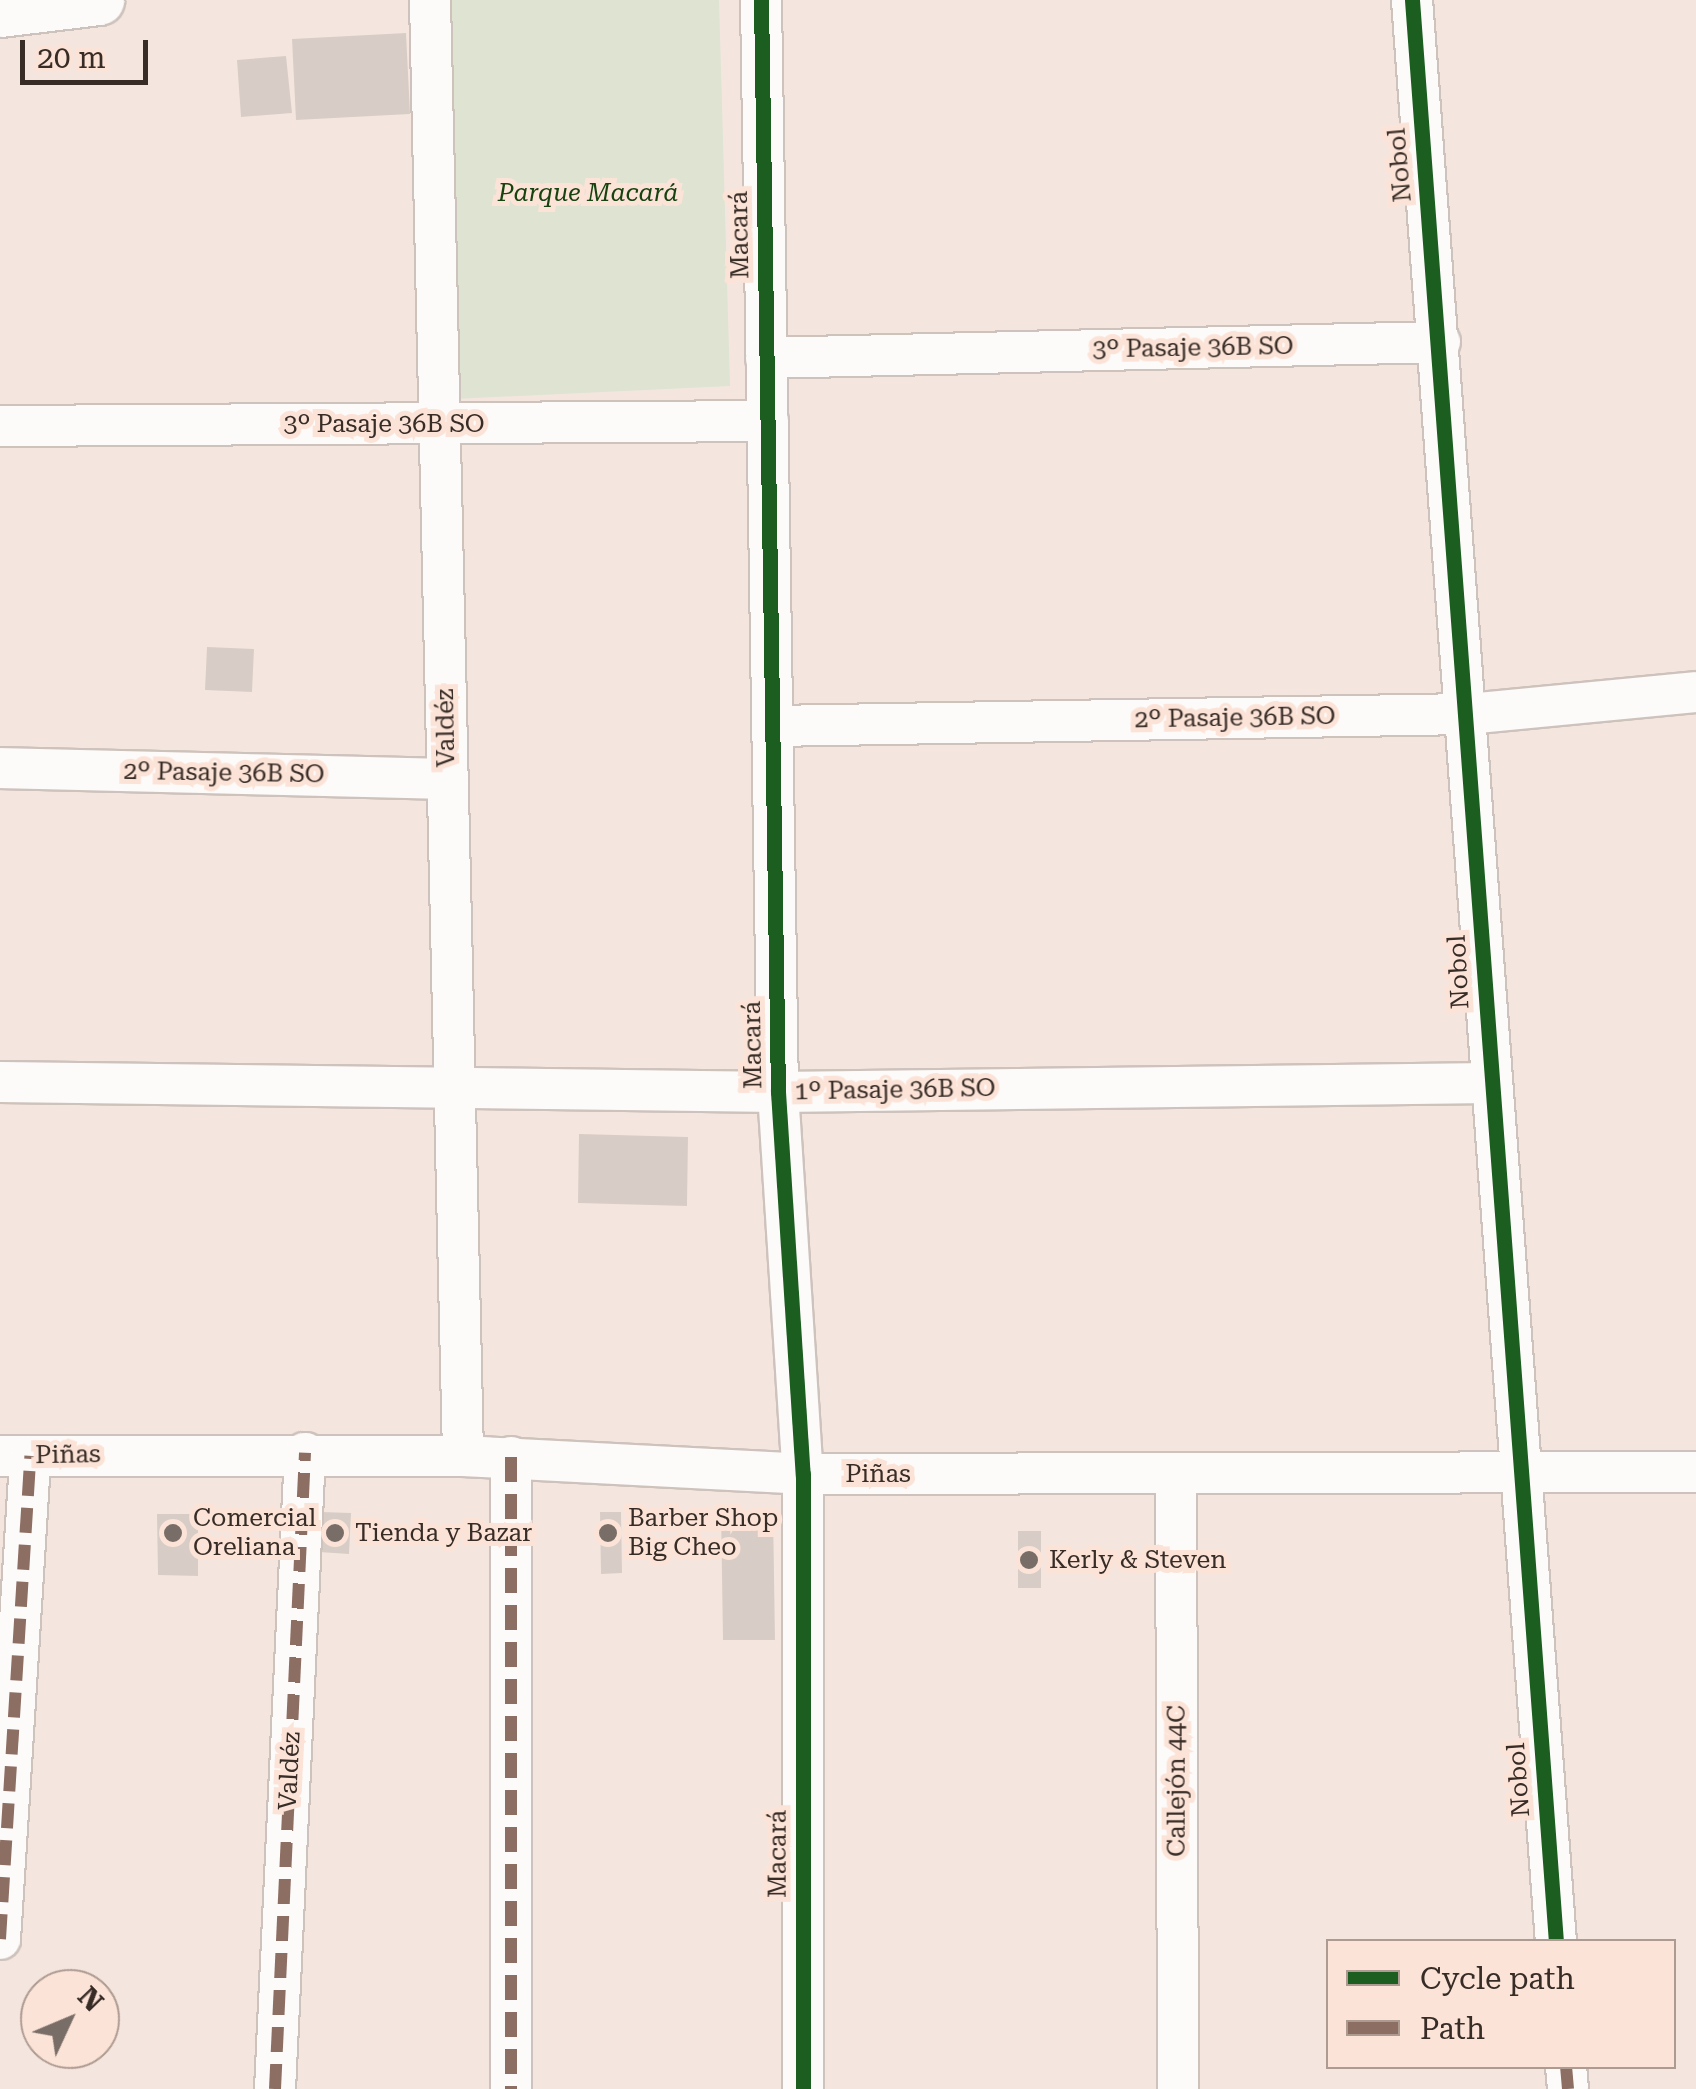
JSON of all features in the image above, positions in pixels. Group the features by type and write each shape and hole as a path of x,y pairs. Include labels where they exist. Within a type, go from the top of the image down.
{"street":[{"path":"0,12 99,0"},
{"name":"Valdéz","path":"430,0 463,1456"},
{"name":"Macará","path":"761,0 778,1092 802,1474 802,2089"},
{"name":"Nobol","path":"1412,0 1468,714 1490,1084 1556,1939"},
{"name":"3º Pasaje 36B SO","path":"766,358 1440,342"},
{"name":"3º Pasaje 36B SO","path":"0,426 768,420"},
{"name":"2º Pasaje 36B SO","path":"772,726 1468,714 1696,692"},
{"name":"2º Pasaje 36B SO","path":"0,768 448,778"},
{"name":"1º Pasaje 36B SO","path":"0,1082 778,1092 1490,1084"},
{"name":"Valdéz","path":"275,2089 305,1452"},
{"name":"Piñas","path":"15,1456 305,1452 511,1457 802,1474 1520,1468 1696,1472"},
{"path":"0,1939 15,1456"},
{"path":"511,1457 512,2089"},
{"name":"Callejón 44C","path":"1176,1473 1178,2089"}],"green space":[{"name":"Parque Macará","path":"448,0 719,0 730,386 454,399"}],"building":[{"path":"406,33 410,114 296,120 292,39"},
{"path":"286,56 292,113 241,117 237,60"},
{"path":"207,647 254,649 252,692 205,690"},
{"path":"579,1134 688,1137 687,1206 578,1203"},
{"path":"773,1511 775,1640 723,1640 721,1512"},
{"name":"Tienda y Bazar","path":"321,1512 351,1513 349,1554 319,1552"},
{"path":"600,1512 621,1512 622,1573 601,1574"},
{"path":"157,1514 198,1514 198,1576 158,1575"},
{"name":"Kerly & Steven","path":"1018,1531 1041,1531 1041,1588 1018,1588"}],"marked path":[{"path":"275,2089 305,1453"},
{"path":"0,1939 30,1456"},
{"path":"511,1457 511,2089"},
{"path":"1566,2069 1568,2089"}],"cycle path":[{"path":"761,0 778,1092 803,1474 803,2089"},
{"path":"1412,0 1556,1939"}],"place":[{"name":"Comercial Oreliana","path":"173,1533"},
{"name":"Tienda y Bazar","path":"335,1533"},
{"name":"Barber Shop Big Cheo","path":"608,1533"},
{"name":"Kerly & Steven","path":"1029,1560"}]}
